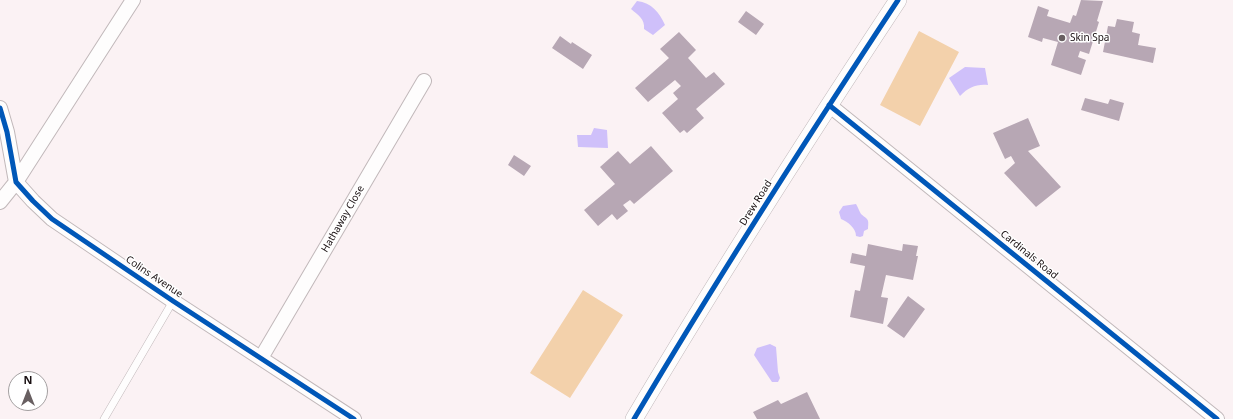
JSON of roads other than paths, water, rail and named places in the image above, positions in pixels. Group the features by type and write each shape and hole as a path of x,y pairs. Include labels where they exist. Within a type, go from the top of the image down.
{"street":[{"path":"0,202 16,182 133,0"},
{"name":"Drew Road","path":"634,419 678,344 829,105 898,0"},
{"name":"Hathaway Close","path":"261,358 424,80"},
{"name":"Cardinals Road","path":"829,105 1217,419"},
{"path":"0,108 7,132 16,182"},
{"name":"Colins Avenue","path":"16,182 52,219 173,301 354,419"}],"lane":[{"path":"104,419 173,301"}],"place":[{"name":"Skin Spa","path":"1062,38"}]}
